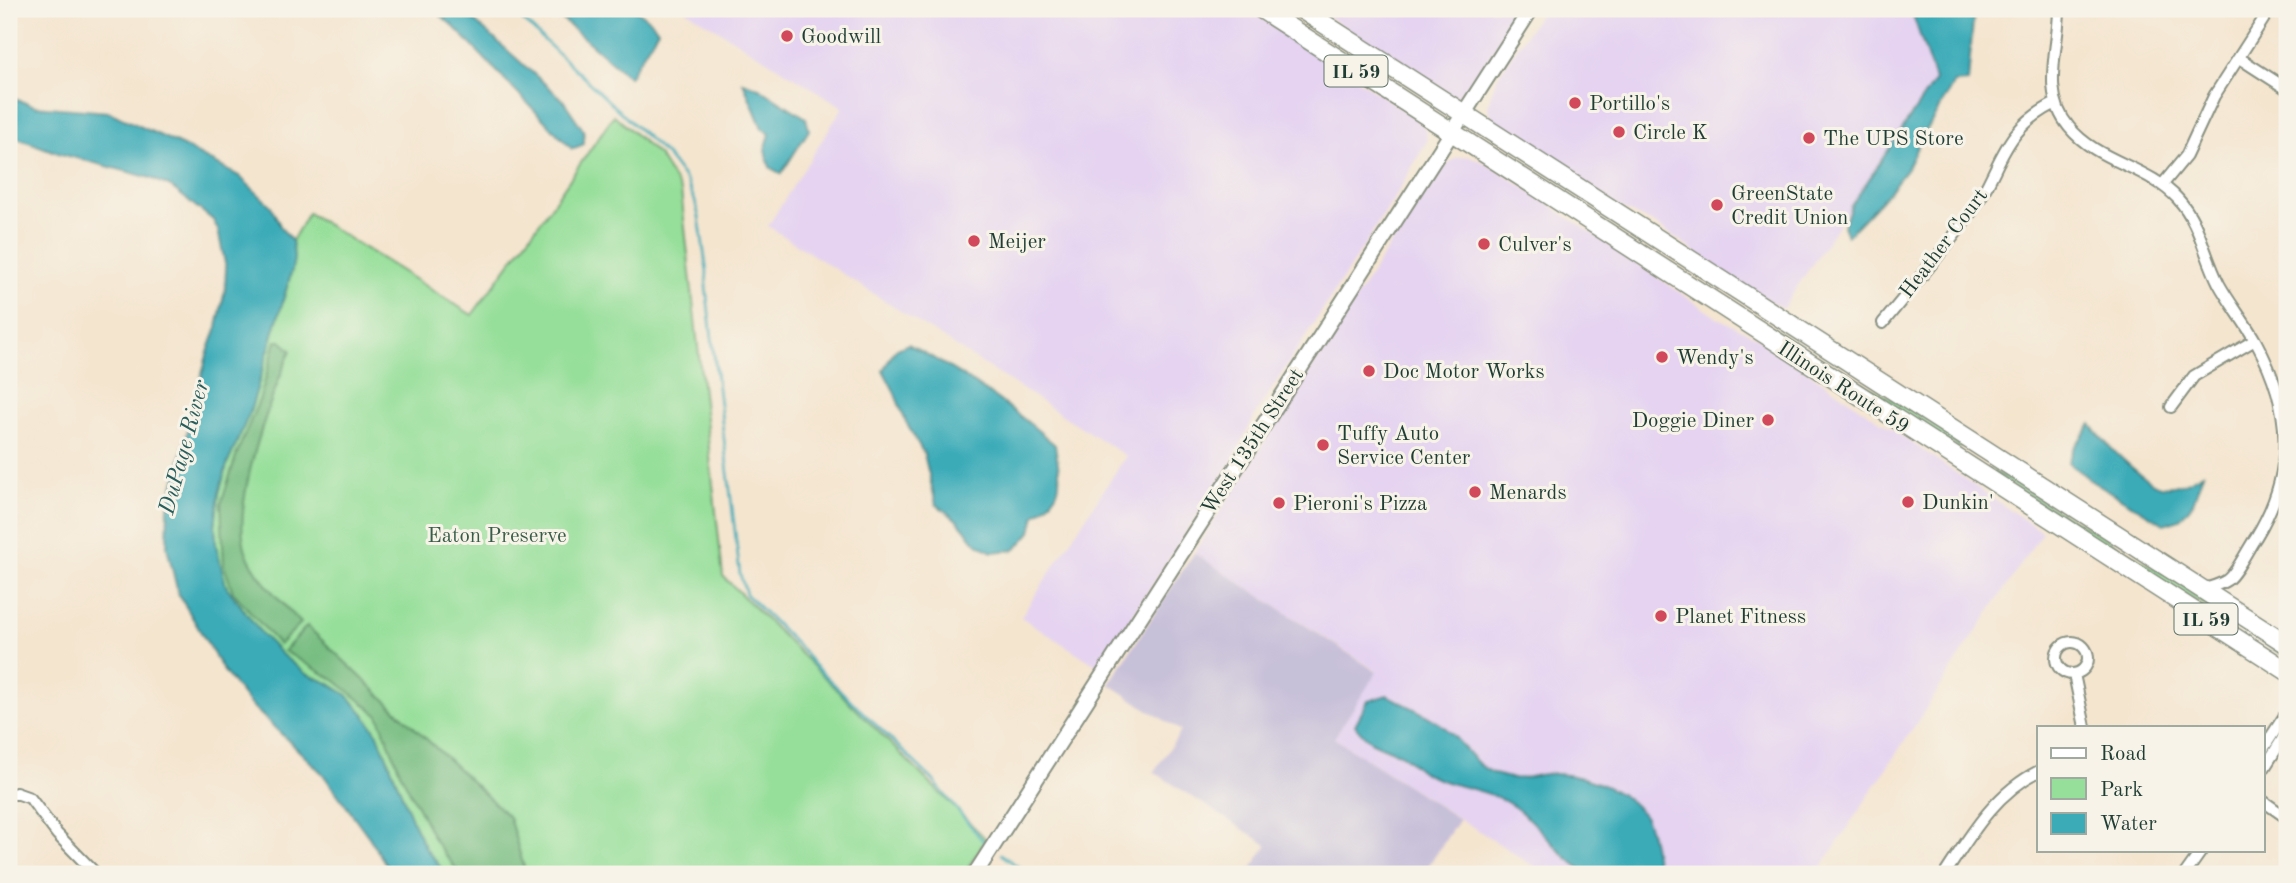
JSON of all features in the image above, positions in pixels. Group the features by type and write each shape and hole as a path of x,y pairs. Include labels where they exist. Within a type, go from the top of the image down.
{"main road":[{"name":"Illinois Route 59","path":"1261,9 2287,671"},
{"name":"Illinois Route 59","path":"1301,9 2287,645"},
{"path":"1967,466 1987,452"}],"street":[{"name":"West 135th Street","path":"975,874 1531,9"},
{"path":"2059,9 2052,81 2056,103 2068,126 2104,155 2164,184 2195,222 2219,284 2272,372 2285,411 2286,447 2278,491 2265,522 2228,580 2202,590"},
{"path":"2164,184 2186,156 2214,96 2270,9"},
{"path":"2238,58 2287,89"},
{"name":"Heather Court","path":"1882,323 1970,214 2014,135 2025,121 2056,103"},
{"path":"2171,407 2194,376 2255,340"},
{"path":"2228,580 2230,608"},
{"path":"2074,674 2085,726"},
{"path":"2264,747 2287,712"},
{"path":"2264,768 2287,732"},
{"path":"1945,874 1978,823 2000,797 2037,772"},
{"path":"9,795 23,794 36,803 57,834 96,874"},
{"path":"2264,803 2287,817"},
{"path":"2185,874 2201,852"}],"shaded area":[{"path":"1244,9 1279,28 1414,117 1426,130 1427,141 1395,197 1255,415 1232,461 1099,667 1021,617 1126,456 768,226 843,107 687,11"},
{"path":"1317,9 1521,9 1459,104"},
{"path":"1543,9 1911,9 1935,80 1783,308 1738,285 1681,241 1653,223 1619,207 1500,128 1492,119 1488,108 1498,76"},
{"path":"1469,156 1492,166 1716,317 1760,339 2042,532 1817,874 1546,874 1334,738 1377,671 1194,553 1430,182 1456,158"},
{"path":"1194,553 1377,672 1334,738 1459,819 1423,874 1248,874 1267,845 1154,772 1181,731 1109,684"}],"green space":[{"name":"Eaton Preserve","path":"614,115 659,156 681,191 723,576 986,839 964,874 446,874 426,849 378,735 364,714 347,695 306,674 282,655 262,634 226,586 216,545 219,493 227,465 250,412 292,270 292,241 308,213 472,315"},
{"path":"1766,324 1832,366 1906,407 1950,436 1959,448 1865,388 1791,346"},
{"path":"276,341 281,341 291,350 255,450 244,506 243,531 250,561 270,589 301,623 279,645 233,592 224,565 221,504 237,453 260,398"},
{"path":"1987,469 2204,599 2287,652 2287,658 2209,608 2121,558"},
{"path":"307,626 509,817 526,874 460,874 435,841 401,774 378,715 336,681 284,651"}],"water":[{"path":"433,9 461,9 563,100 584,131 584,144 572,149 453,26"},
{"path":"550,9 635,9 658,30 629,77"},
{"path":"1911,9 1974,9 1968,82 1954,83 1906,170 1847,236 1843,226 1851,206 1935,80"},
{"path":"743,82 759,88 806,118 809,130 781,174 770,167 765,150 770,134 762,128"},
{"path":"9,97 35,106 109,112 183,146 239,176 271,206 281,228 292,241 292,270 250,412 227,465 219,493 216,545 226,586 262,634 306,674 347,695 364,714 378,735 426,849 446,874 393,874 390,871 369,837 322,773 248,702 223,670 178,593 167,547 168,507 225,290 226,268 218,230 213,220 171,187 151,178 61,154 9,135"},
{"path":"908,344 984,390 1055,445 1059,476 1057,492 1035,515 1031,532 1015,550 992,552 976,543 958,521 936,504 924,454 906,422 883,370 895,350"},
{"path":"2091,424 2123,460 2153,483 2172,486 2203,473 2193,503 2180,519 2164,524 2088,478 2068,462 2074,448"},
{"path":"1387,695 1443,726 1475,760 1498,775 1522,778 1548,774 1568,775 1608,787 1620,794 1640,811 1647,822 1658,874 1612,876 1589,873 1569,860 1513,806 1493,795 1428,775 1402,755 1369,740 1355,725 1368,701"}],"waterway":[{"path":"511,9 667,156 686,181 695,201 707,272 706,287 740,574 746,594 812,663 933,780 983,841"},
{"path":"1001,854 1028,874"}],"place":[{"name":"Goodwill","path":"787,36"},
{"name":"Portillo's","path":"1575,103"},
{"name":"Circle K","path":"1619,132"},
{"name":"The UPS Store","path":"1809,138"},
{"name":"GreenState Credit Union","path":"1717,205"},
{"name":"Meijer","path":"974,241"},
{"name":"Culver's","path":"1484,244"},
{"name":"Wendy's","path":"1662,357"},
{"name":"Doc Motor Works","path":"1369,371"},
{"name":"Doggie Diner","path":"1768,420"},
{"name":"Tuffy Auto Service Center","path":"1323,445"},
{"name":"Menards","path":"1475,492"},
{"name":"Dunkin'","path":"1908,502"},
{"name":"Pieroni's Pizza","path":"1279,503"},
{"name":"Planet Fitness","path":"1661,616"}],"water label":[{"name":"DuPage River","path":"183,447"}]}
